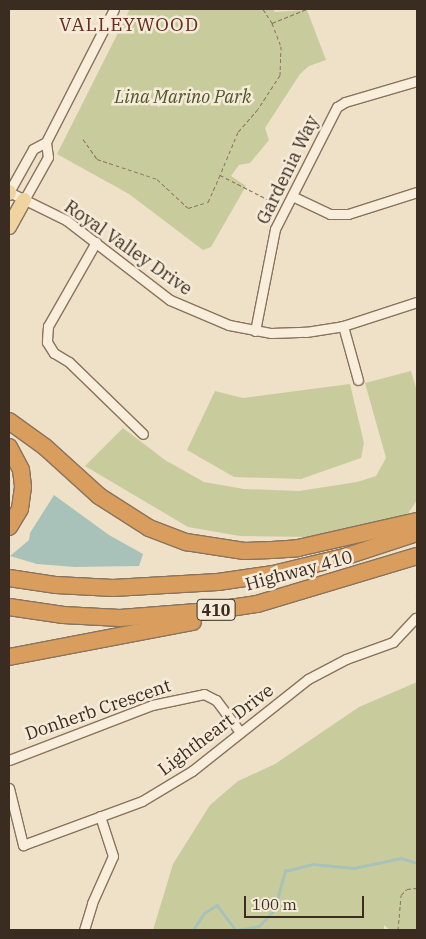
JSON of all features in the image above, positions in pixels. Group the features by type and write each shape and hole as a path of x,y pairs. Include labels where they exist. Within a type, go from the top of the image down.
{"highway":[{"path":"9,421 45,447 99,496 150,528 186,542 244,551 281,550 417,521"},
{"path":"9,446 21,470 23,487 20,510 9,527"},
{"name":"Highway 410","path":"9,578 56,585 113,588 218,582 290,570 417,532"},
{"name":"Highway 410","path":"9,607 63,615 120,618 257,604 417,556"},
{"path":"9,657 239,613 257,604"}],"main road":[{"path":"9,227 24,200"}],"street":[{"path":"24,200 48,157 46,142 114,9"},
{"name":"Gardenia Way","path":"255,331 272,238 340,104 417,82"},
{"path":"9,192 32,149 46,142"},
{"name":"Royal Valley Drive","path":"9,192 66,220 96,242 143,282 184,308 217,322 255,331 296,333 343,326 417,302"},
{"path":"292,196 330,214 348,214 417,192"},
{"path":"96,242 48,326 47,342 54,353 69,362 143,434"},
{"path":"343,326 358,380"},
{"name":"Lightheart Drive","path":"9,788 22,845 100,816 170,786 330,666 393,642 415,618"},
{"name":"Donherb Crescent","path":"9,760 152,705 204,694 216,700 240,732"},
{"path":"84,930 92,903 113,856 100,816"}],"path":[{"path":"83,139 97,159 157,179 188,208 208,202 238,132 258,110 280,75 281,46 272,23 263,9"},
{"path":"272,23 307,9"},
{"path":"220,175 277,204"},
{"path":"398,930 401,895 407,889 417,888"}],"green space":[{"name":"Lina Marino Park","path":"130,9 273,9 275,12 307,10 326,60 309,66 300,74 265,128 269,140 250,163 239,165 231,176 246,186 211,247 203,250 129,194 57,154"},
{"path":"411,371 417,391 417,500 407,515 373,526 312,537 240,536 188,527 85,466 123,428 165,460 204,482 244,489 299,491 357,482 376,476 386,458 365,383"},
{"path":"350,384 364,443 361,458 301,479 234,477 187,450 215,391 243,398"},
{"path":"417,682 417,930 390,930 384,925 384,930 153,930 173,864 210,805 238,781 275,764 359,707"}],"water":[{"path":"54,495 109,535 143,554 139,566 75,567 37,564 10,556 29,540 30,533"}],"waterway":[{"path":"237,930 259,926 274,910 285,871 313,864 354,868 401,858 417,863"},
{"path":"193,930 204,913 217,905 236,930"}],"district":[{"name":"VALLEYWOOD","path":"129,25"}]}
